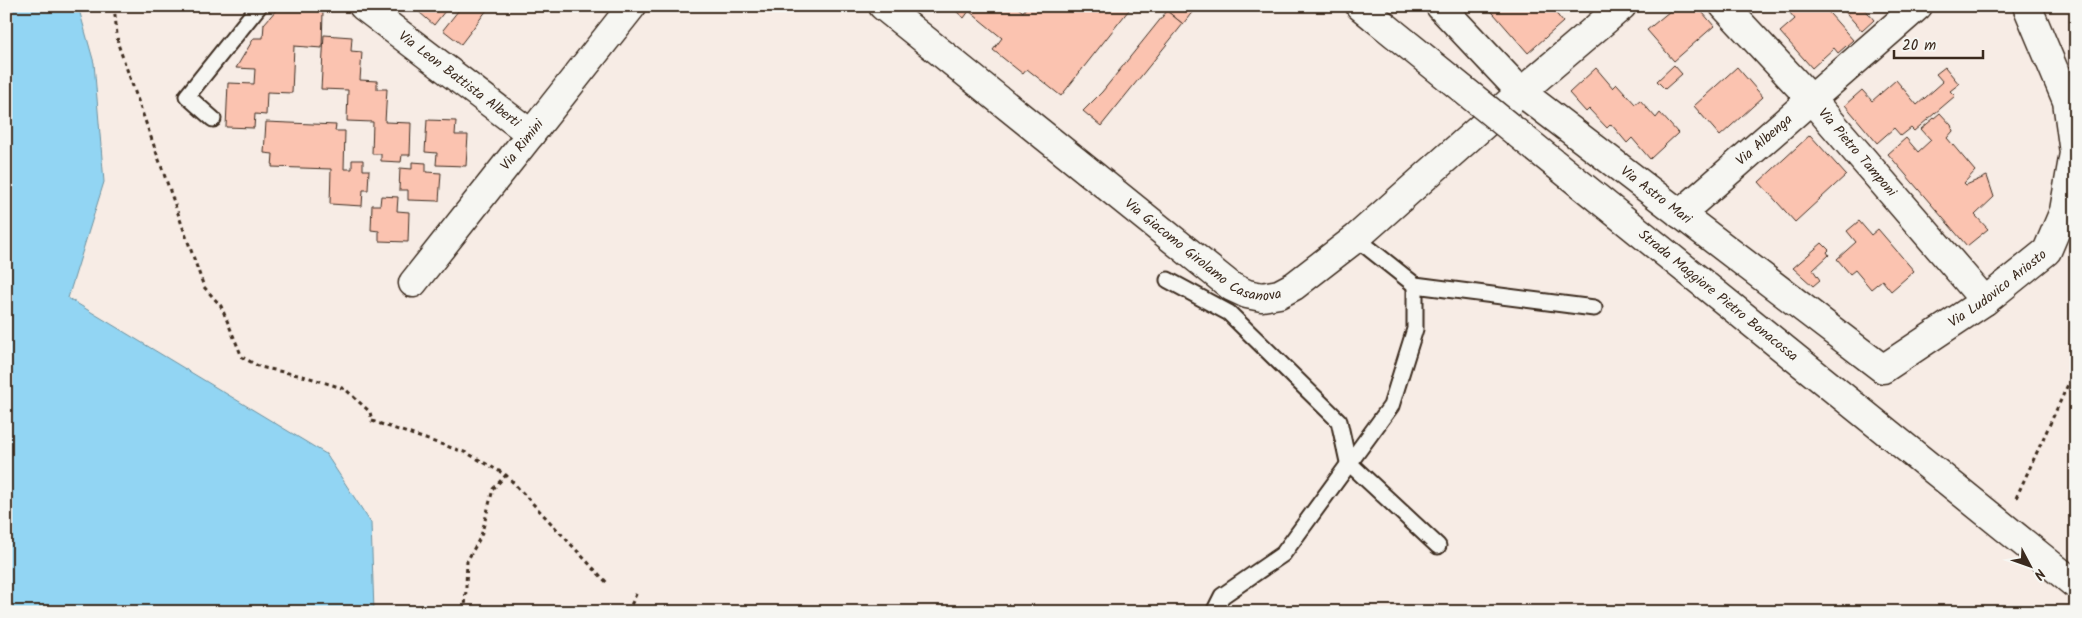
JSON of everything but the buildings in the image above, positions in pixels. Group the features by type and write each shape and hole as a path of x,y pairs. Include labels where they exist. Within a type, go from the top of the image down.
{"street":[{"name":"Via Leon Battista Alberti","path":"363,6 531,134"},
{"name":"Via Rimini","path":"413,282 632,6"},
{"name":"Via Giacomo Girolamo Casanova","path":"883,6 1239,291 1262,297 1287,291 1356,238 1521,92 1622,6"},
{"name":"Via Astro Mari","path":"1440,6 1521,92 1883,369"},
{"name":"Via Pietro Tamponi","path":"1724,6 1810,99 1985,301"},
{"name":"Via Albenga","path":"1680,214 1918,6"},
{"name":"Via Ludovico Ariosto","path":"1883,369 1985,301 2047,251 2064,210 2074,153 2068,101 2027,6"},
{"name":"Strada Maggiore Pietro Bonacossa","path":"1368,13 2076,585"}],"lane":[{"path":"213,119 187,96 259,6"},
{"path":"1356,238 1415,285 1594,308"},
{"path":"1168,280 1229,313 1339,421 1348,462 1438,546"},
{"path":"1214,612 1222,596 1283,554 1348,462 1391,406 1415,328 1415,285"}],"path":[{"path":"114,6 118,44 204,287 221,306 242,357 260,368 307,377 345,389 370,412 372,421 466,453 506,475 609,585"},
{"path":"2013,506 2076,367"},
{"path":"466,612 467,561 481,536 493,489 506,475"},
{"path":"628,612 637,592"}],"water":[{"path":"6,6 78,6 94,63 104,182 68,298 326,454 371,523 374,612 6,612"}]}
